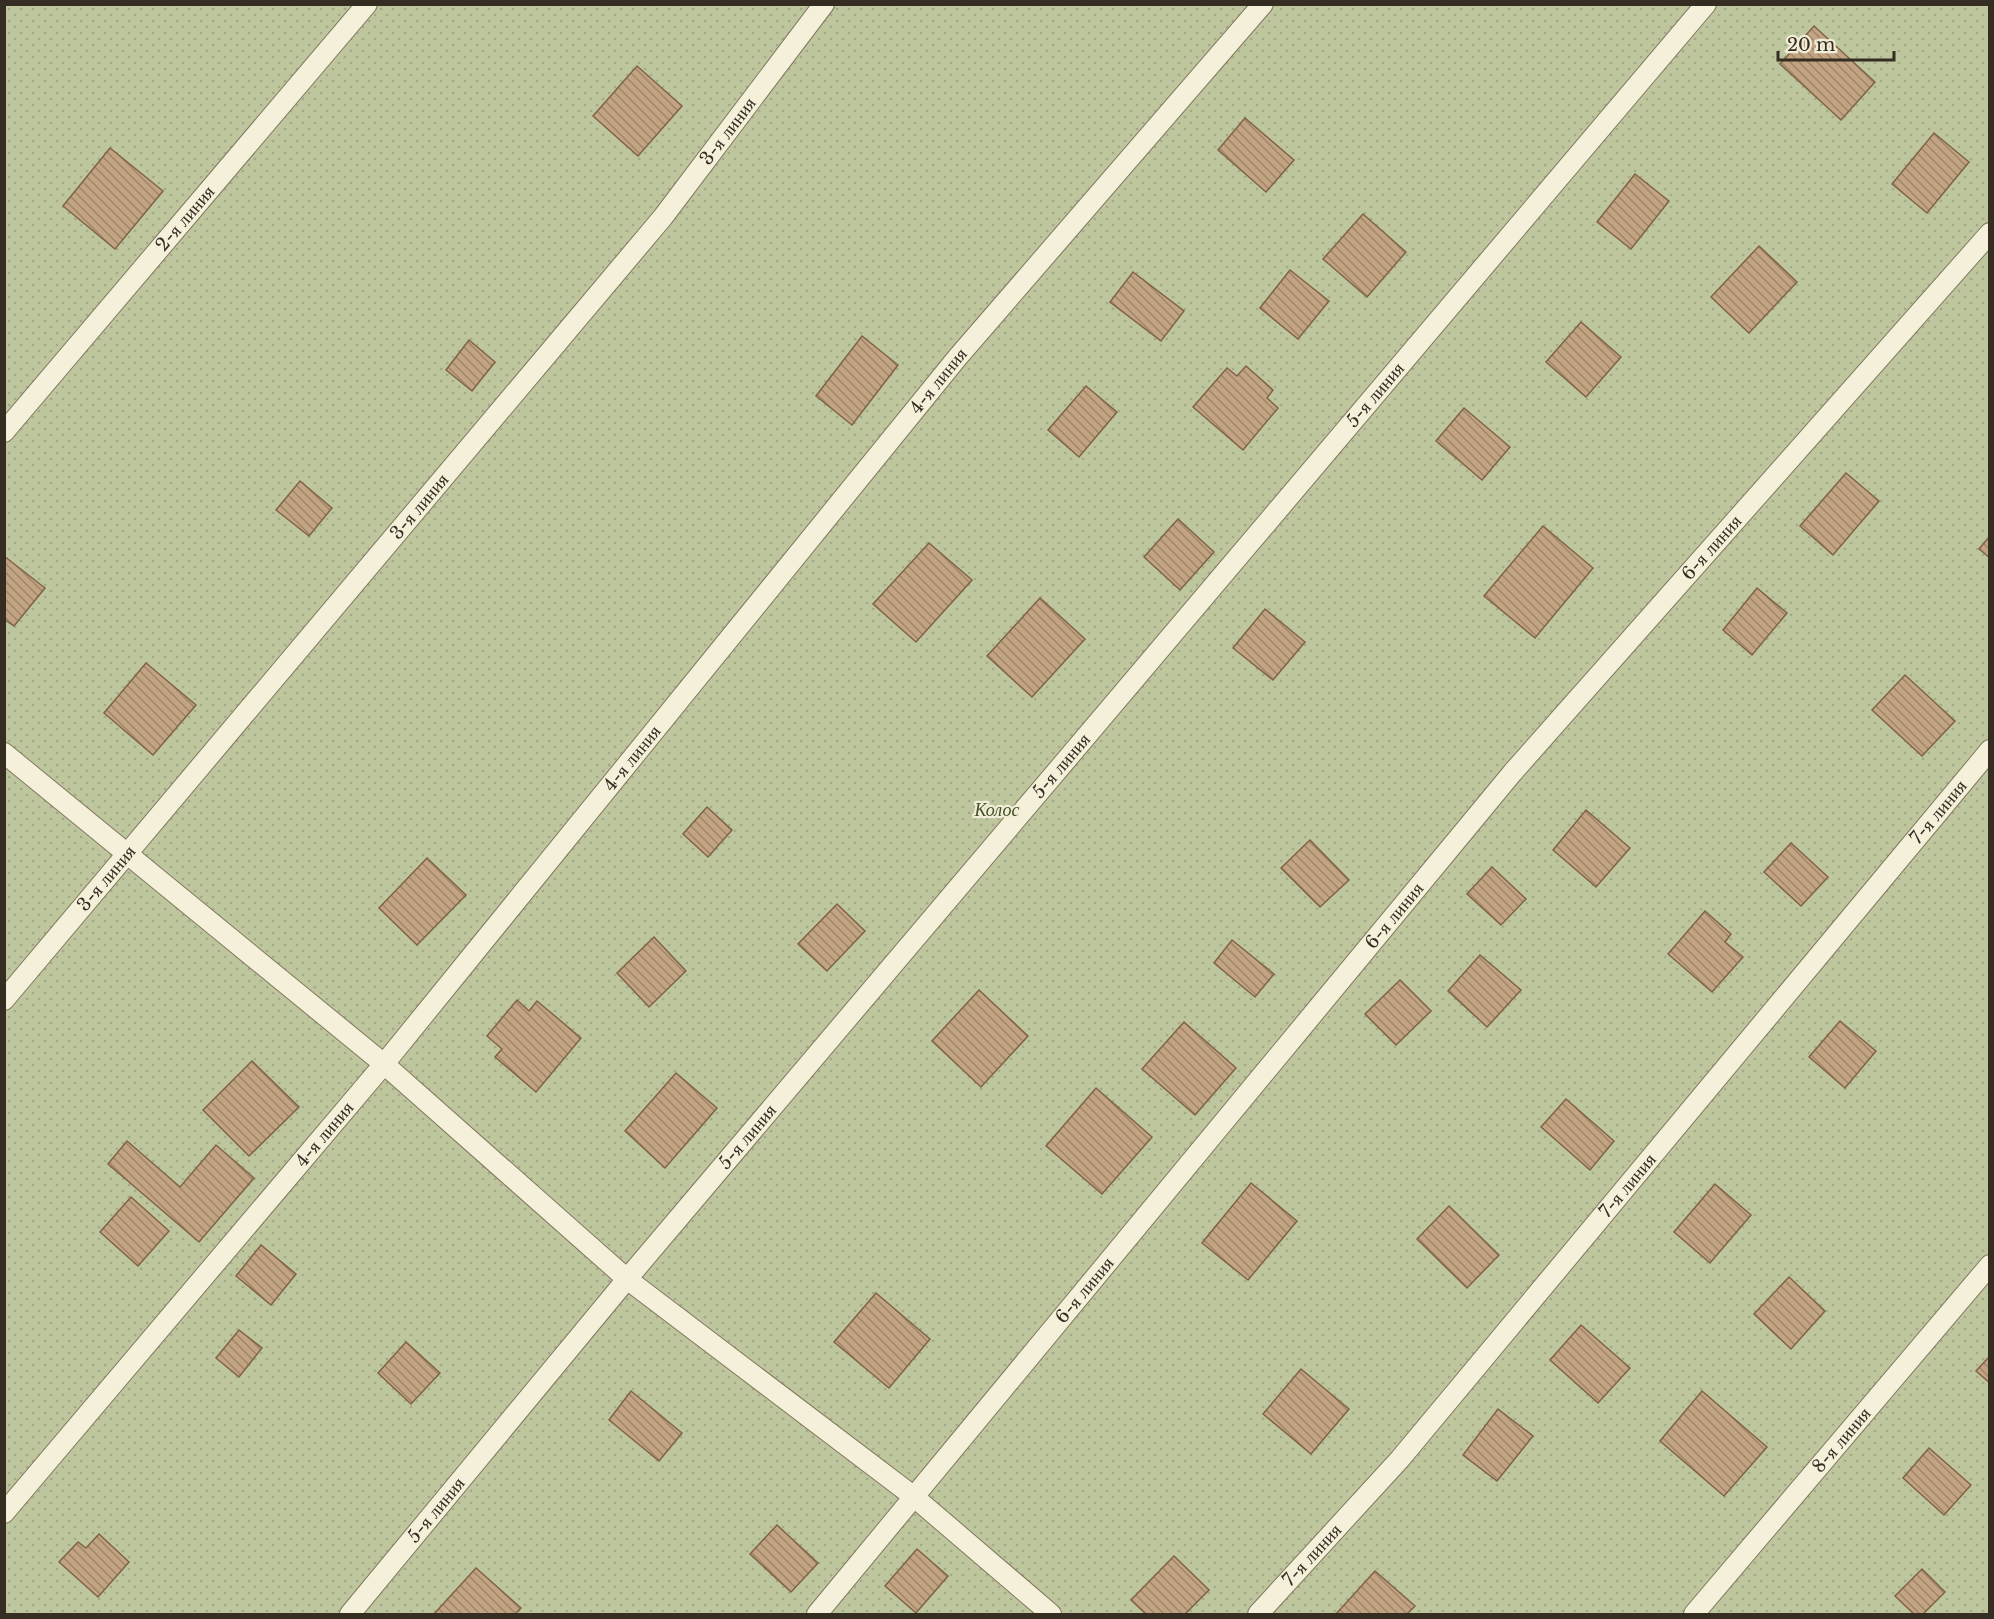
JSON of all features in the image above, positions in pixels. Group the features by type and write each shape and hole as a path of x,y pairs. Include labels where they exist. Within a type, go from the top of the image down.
{"lane":[{"name":"2-я линия","path":"4,432 367,4"},
{"name":"3-я линия","path":"4,1000 663,217 824,4"},
{"name":"4-я линия","path":"4,1513 384,1064 957,358 1263,4"},
{"name":"5-я линия","path":"350,1614 627,1279 1706,4"},
{"name":"6-я линия","path":"818,1614 913,1496 1513,772 1989,233"},
{"name":"7-я линия","path":"1258,1614 1400,1459 1989,750"},
{"path":"4,753 384,1064 627,1279 913,1496 1051,1614"},
{"name":"8-я линия","path":"1694,1614 1989,1265"}],"green space":[{"name":"Колос","path":"5,5 1989,5 1989,1614 5,1614"}],"building":[{"path":"1814,26 1875,82 1841,120 1780,64"},
{"path":"637,66 682,106 638,156 593,116"},
{"path":"1245,118 1294,160 1266,192 1218,150"},
{"path":"1934,133 1969,162 1927,213 1892,184"},
{"path":"110,148 163,191 115,249 63,206"},
{"path":"1635,174 1669,201 1631,249 1597,222"},
{"path":"1363,214 1406,252 1367,297 1323,259"},
{"path":"1759,246 1797,282 1749,333 1711,297"},
{"path":"1290,270 1329,301 1298,339 1260,308"},
{"path":"1133,272 1184,311 1161,341 1110,302"},
{"path":"1581,322 1621,357 1586,397 1546,362"},
{"path":"862,336 898,365 852,425 816,396"},
{"path":"469,340 495,362 472,391 446,370"},
{"path":"1246,366 1273,390 1267,398 1278,408 1243,450 1193,407 1227,368 1237,376"},
{"path":"1086,386 1117,412 1079,457 1048,430"},
{"path":"1464,408 1510,447 1482,480 1436,441"},
{"path":"1846,473 1879,501 1833,555 1800,526"},
{"path":"300,481 332,508 309,536 276,510"},
{"path":"1178,519 1214,552 1180,590 1144,557"},
{"path":"1543,526 1593,568 1535,638 1484,596"},
{"path":"1990,536 1990,558 1979,549"},
{"path":"929,543 972,580 916,642 873,604"},
{"path":"4,556 45,588 14,626 4,619"},
{"path":"1757,588 1787,613 1752,655 1723,630"},
{"path":"1040,598 1085,639 1032,697 987,656"},
{"path":"1265,609 1305,642 1273,680 1233,648"},
{"path":"146,663 196,705 153,755 104,713"},
{"path":"1905,675 1955,721 1922,756 1872,710"},
{"path":"707,807 732,830 708,857 683,834"},
{"path":"1586,810 1630,848 1596,887 1553,850"},
{"path":"1310,840 1349,880 1320,907 1281,868"},
{"path":"1791,843 1828,877 1801,906 1764,872"},
{"path":"427,858 466,895 417,945 379,908"},
{"path":"1492,867 1526,899 1501,925 1467,894"},
{"path":"837,904 865,931 827,971 798,944"},
{"path":"1705,911 1731,934 1725,942 1743,957 1712,992 1668,954"},
{"path":"654,937 686,971 649,1007 617,973"},
{"path":"1232,940 1274,974 1255,997 1214,963"},
{"path":"1480,955 1521,990 1487,1027 1448,991"},
{"path":"1400,980 1431,1011 1396,1045 1365,1014"},
{"path":"979,990 1028,1036 981,1087 932,1041"},
{"path":"517,1000 529,1011 537,1001 581,1038 536,1092 495,1057 502,1049 487,1036"},
{"path":"1840,1021 1876,1051 1845,1088 1809,1057"},
{"path":"1184,1022 1236,1068 1195,1115 1142,1069"},
{"path":"252,1061 299,1107 249,1156 203,1110"},
{"path":"676,1073 717,1108 665,1168 625,1131"},
{"path":"1096,1088 1152,1137 1102,1194 1046,1146"},
{"path":"1566,1099 1614,1141 1590,1170 1541,1127"},
{"path":"127,1141 180,1187 216,1145 254,1178 199,1242 108,1164"},
{"path":"1251,1183 1297,1221 1248,1280 1202,1243"},
{"path":"1715,1184 1751,1215 1710,1263 1674,1232"},
{"path":"131,1197 169,1231 138,1266 100,1232"},
{"path":"1449,1206 1499,1255 1467,1288 1417,1239"},
{"path":"261,1245 296,1274 271,1305 236,1276"},
{"path":"1789,1277 1825,1311 1791,1349 1754,1314"},
{"path":"876,1293 930,1339 889,1388 834,1342"},
{"path":"1581,1325 1630,1368 1598,1403 1550,1360"},
{"path":"239,1330 262,1348 239,1377 216,1358"},
{"path":"406,1342 440,1373 411,1404 378,1373"},
{"path":"1990,1356 1990,1383 1976,1371"},
{"path":"1301,1369 1349,1409 1311,1454 1263,1414"},
{"path":"631,1391 682,1433 659,1461 609,1420"},
{"path":"1702,1391 1767,1447 1724,1496 1660,1441"},
{"path":"1498,1409 1533,1436 1497,1481 1463,1455"},
{"path":"1929,1448 1971,1485 1944,1515 1903,1478"},
{"path":"777,1525 818,1563 791,1592 750,1554"},
{"path":"99,1534 129,1562 98,1597 59,1562 78,1542 86,1548"},
{"path":"917,1549 948,1576 916,1613 885,1586"},
{"path":"1174,1556 1209,1590 1185,1614 1146,1614 1131,1600"},
{"path":"476,1568 521,1608 515,1614 434,1614"},
{"path":"1922,1569 1945,1592 1923,1614 1914,1614 1895,1596"},
{"path":"1375,1571 1415,1606 1407,1614 1336,1614"}]}
